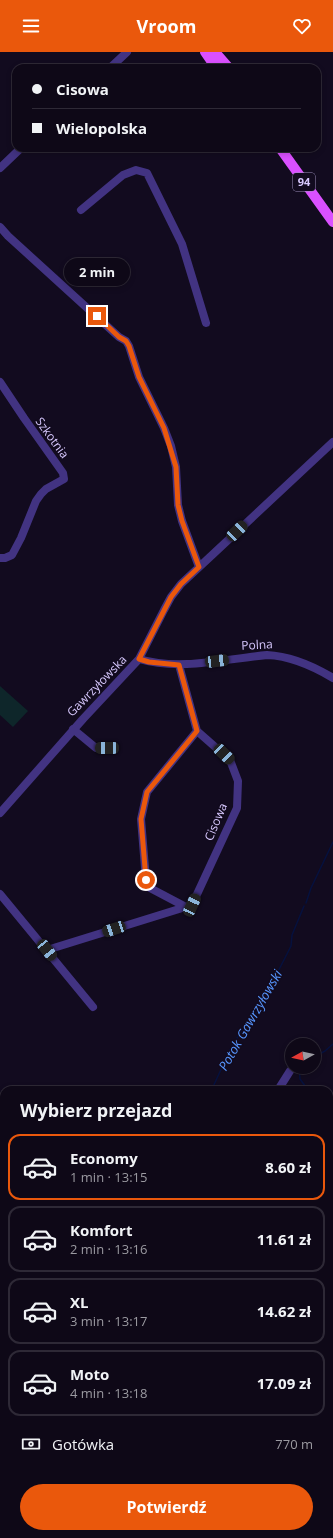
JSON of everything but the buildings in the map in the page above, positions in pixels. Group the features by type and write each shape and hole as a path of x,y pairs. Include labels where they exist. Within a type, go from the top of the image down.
{"main road":[{"path":"205,52 213,64"},
{"path":"215,52 226,64"},
{"name":"94","path":"283,152 333,222"}],"street":[{"path":"114,64 127,52"},
{"path":"0,168 16,152"},
{"path":"81,210 123,175 136,170 147,173 182,244 206,323"},
{"path":"0,226 8,236 114,332 126,341 129,346 139,377 164,428 171,446 176,467 179,510 199,567"},
{"name":"Szkotnia","path":"0,382 63,473 64,479 50,486 41,494 36,501 21,538 12,555 5,558 0,558"},
{"name":"Gawrzyłowska","path":"0,813 73,729 139,659 171,597 181,584 333,442"},
{"name":"Polna","path":"139,659 149,662 179,665 267,655 279,656 299,662 333,678"},
{"path":"179,665 197,731 147,792 141,819 146,880 150,888 186,907"},
{"path":"73,729 96,748 107,748"},
{"name":"Cisowa","path":"186,907 192,905 237,808 238,781 230,760 197,731"},
{"path":"0,894 93,1006"},
{"path":"47,950 186,907"},
{"path":"281,1086 288,1074"}],"green space":[{"path":"0,686 28,711 13,727 0,715"}],"waterway":[{"name":"Potok Gawrzyłowski","path":"306,903 311,888 333,842"},
{"name":"Potok Gawrzyłowski","path":"213,1086 230,1050 240,1033 256,1014 265,1000 291,946 292,935 304,906"},
{"path":"321,1053 333,1044"},
{"path":"300,1074 300,1079 305,1086"}],"route":[{"path":"97,316 119,337 126,341 129,346 139,377 164,428 171,446 176,467 178,505 182,521 199,567 181,584 171,597 152,637 139,659 149,662 179,665 197,731 147,792 141,819 146,880"}]}
